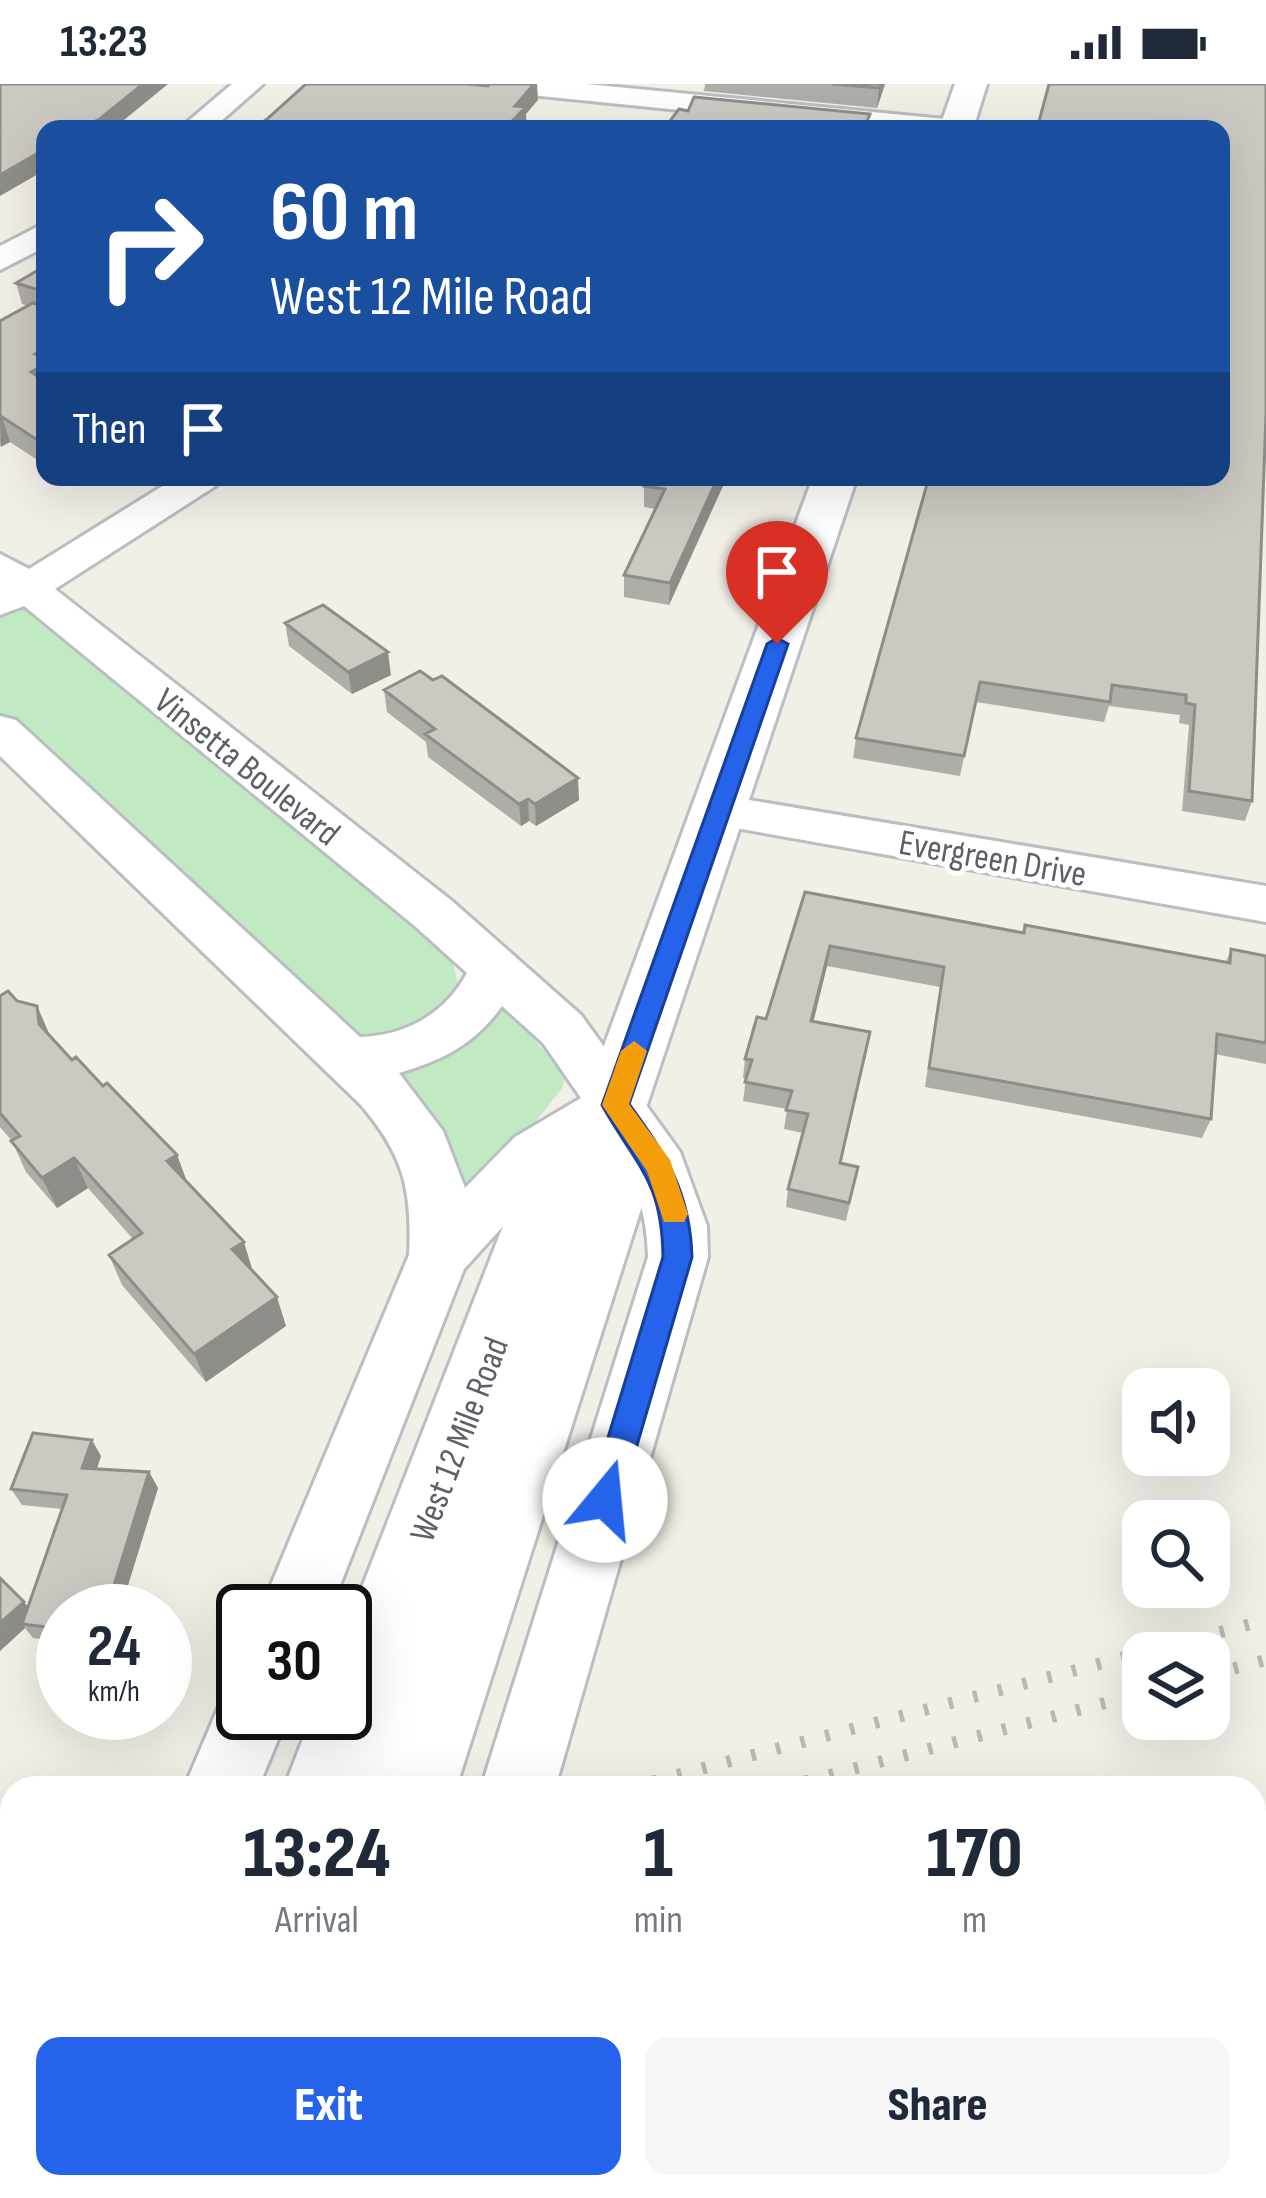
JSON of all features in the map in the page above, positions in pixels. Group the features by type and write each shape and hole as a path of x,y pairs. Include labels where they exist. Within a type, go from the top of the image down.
{"main road":[{"path":"959,120 971,84"},
{"name":"West 12 Mile Road","path":"331,1776 548,1198 615,1105 832,486"},
{"name":"West 12 Mile Road","path":"417,1776 615,1184 615,1105"}],"street":[{"path":"205,120 249,84"},
{"path":"501,84 630,90 881,120"},
{"path":"611,120 630,90"},
{"path":"0,260 36,238"},
{"path":"10,585 187,486"},
{"name":"Vinsetta Boulevard","path":"10,585 495,969 562,1029 660,1168 677,1226 678,1257 522,1776"},
{"path":"0,730 345,1058 406,1118 426,1149 442,1204 439,1255 306,1584"},
{"name":"Evergreen Drive","path":"719,811 1266,904"},
{"path":"345,1058 403,1053 434,1043 472,1009 495,969"},
{"path":"439,1255 535,1153 615,1105"},
{"path":"226,1776 241,1740"}],"green space":[{"path":"21,606 37,611 451,954 460,992 452,1008 383,1039 355,1035 0,713 0,611"},
{"path":"506,1008 566,1075 562,1088 475,1200 466,1199 443,1130 397,1073 452,1050 496,1010"}],"building":[{"path":"0,84 143,84 97,120 36,120 36,154 0,175"},
{"path":"306,84 534,84 515,106 526,107 513,120 267,119"},
{"path":"832,84 880,84 879,88"},
{"path":"1049,84 1266,84 1266,414 1252,801 1189,791 1195,705 1186,703 1186,695 1112,685 1110,702 980,682 964,756 856,738 926,486 1230,486 1230,120 1039,120"},
{"path":"694,97 870,114 868,120 671,120 679,109 688,111"},
{"path":"36,271 36,289 16,283"},
{"path":"36,304 36,369 31,372 36,375 36,439 0,418 0,321"},
{"path":"644,486 714,486 670,583 624,575 665,489"},
{"path":"323,605 388,652 348,672 285,623"},
{"path":"420,671 433,680 442,676 578,778 535,804 528,799 519,804 425,734 435,729 384,690"},
{"path":"805,892 1024,933 1025,925 1230,963 1231,949 1266,956 1266,1043 1217,1034 1211,1119 929,1068 944,967 830,946 811,1021 870,1032 840,1163 858,1167 849,1203 788,1189 808,1114 786,1110 792,1091 745,1082 752,1060 745,1059 757,1017 766,1019"},
{"path":"8,991 17,1001 37,1006 39,1024 72,1060 76,1057 103,1086 107,1083 177,1155 167,1161 244,1242 232,1249 277,1297 194,1354 109,1255 142,1233 74,1158 42,1178 11,1141 20,1136 0,1113 0,996"},
{"path":"33,1433 92,1440 82,1468 149,1472 114,1584 36,1584 36,1626 22,1624 67,1495 11,1489"},
{"path":"0,1578 24,1602 0,1623"}],"railway":[{"path":"674,1776 1266,1620"},
{"path":"1230,1669 1266,1660"},
{"path":"826,1776 1122,1698"}],"slow traffic":[{"path":"634,1051 615,1105 660,1168 674,1214"}],"route":[{"path":"605,1500 678,1257 677,1226 660,1168 615,1105 777,644"}]}
